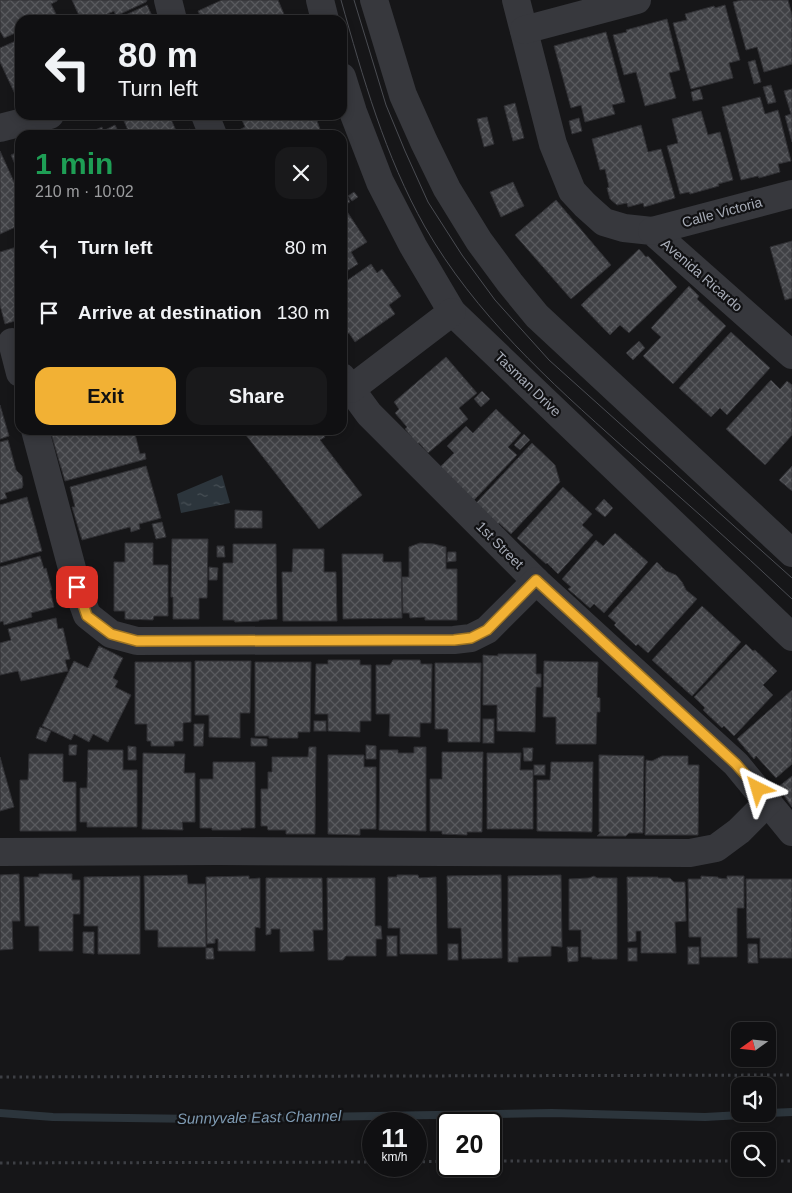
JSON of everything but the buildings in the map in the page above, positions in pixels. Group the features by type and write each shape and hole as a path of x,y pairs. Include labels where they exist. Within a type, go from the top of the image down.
{"street":[{"path":"168,0 172,15"},
{"path":"320,0 324,15"},
{"path":"374,0 403,95 447,190 510,283 537,316 792,553"},
{"name":"Avenida Ricardo","path":"516,0 553,144 572,191 604,222 624,228 652,231 792,355"},
{"path":"524,30 637,0"},
{"name":"Tasman Drive","path":"347,92 380,182 452,312 792,637"},
{"path":"2,121 15,119"},
{"name":"Calle Victoria","path":"652,231 792,194"},
{"path":"347,383 452,312"},
{"path":"11,343 15,356"},
{"name":"1st Street","path":"347,383 369,414 536,580 736,764 792,832"},
{"path":"36,435 77,587 87,616 111,634 137,641 454,640 471,638 487,630 536,580"},
{"path":"0,852 690,853 716,848 739,831 768,802"}],"path":[{"path":"0,1078 792,1075"},
{"path":"502,1161 731,1161"},
{"path":"776,1161 792,1161"},
{"path":"0,1162 362,1162"}],"water":[{"path":"222,475 230,503 181,513 177,494"}],"waterway":[{"name":"Sunnyvale East Channel","path":"776,1113 792,1112"},
{"name":"Sunnyvale East Channel","path":"0,1113 53,1117 201,1119 552,1113 705,1117 731,1116"}],"tram line":[{"path":"341,0 345,15"},
{"path":"354,0 386,105 428,202 462,255 495,300 549,360 792,578"},
{"path":"347,20 376,116 398,173 425,227 467,289 515,345 568,397 792,599"}],"route":[{"path":"77,587 87,616 111,634 137,641 454,640 471,638 487,630 536,580 736,764 758,789"}]}
